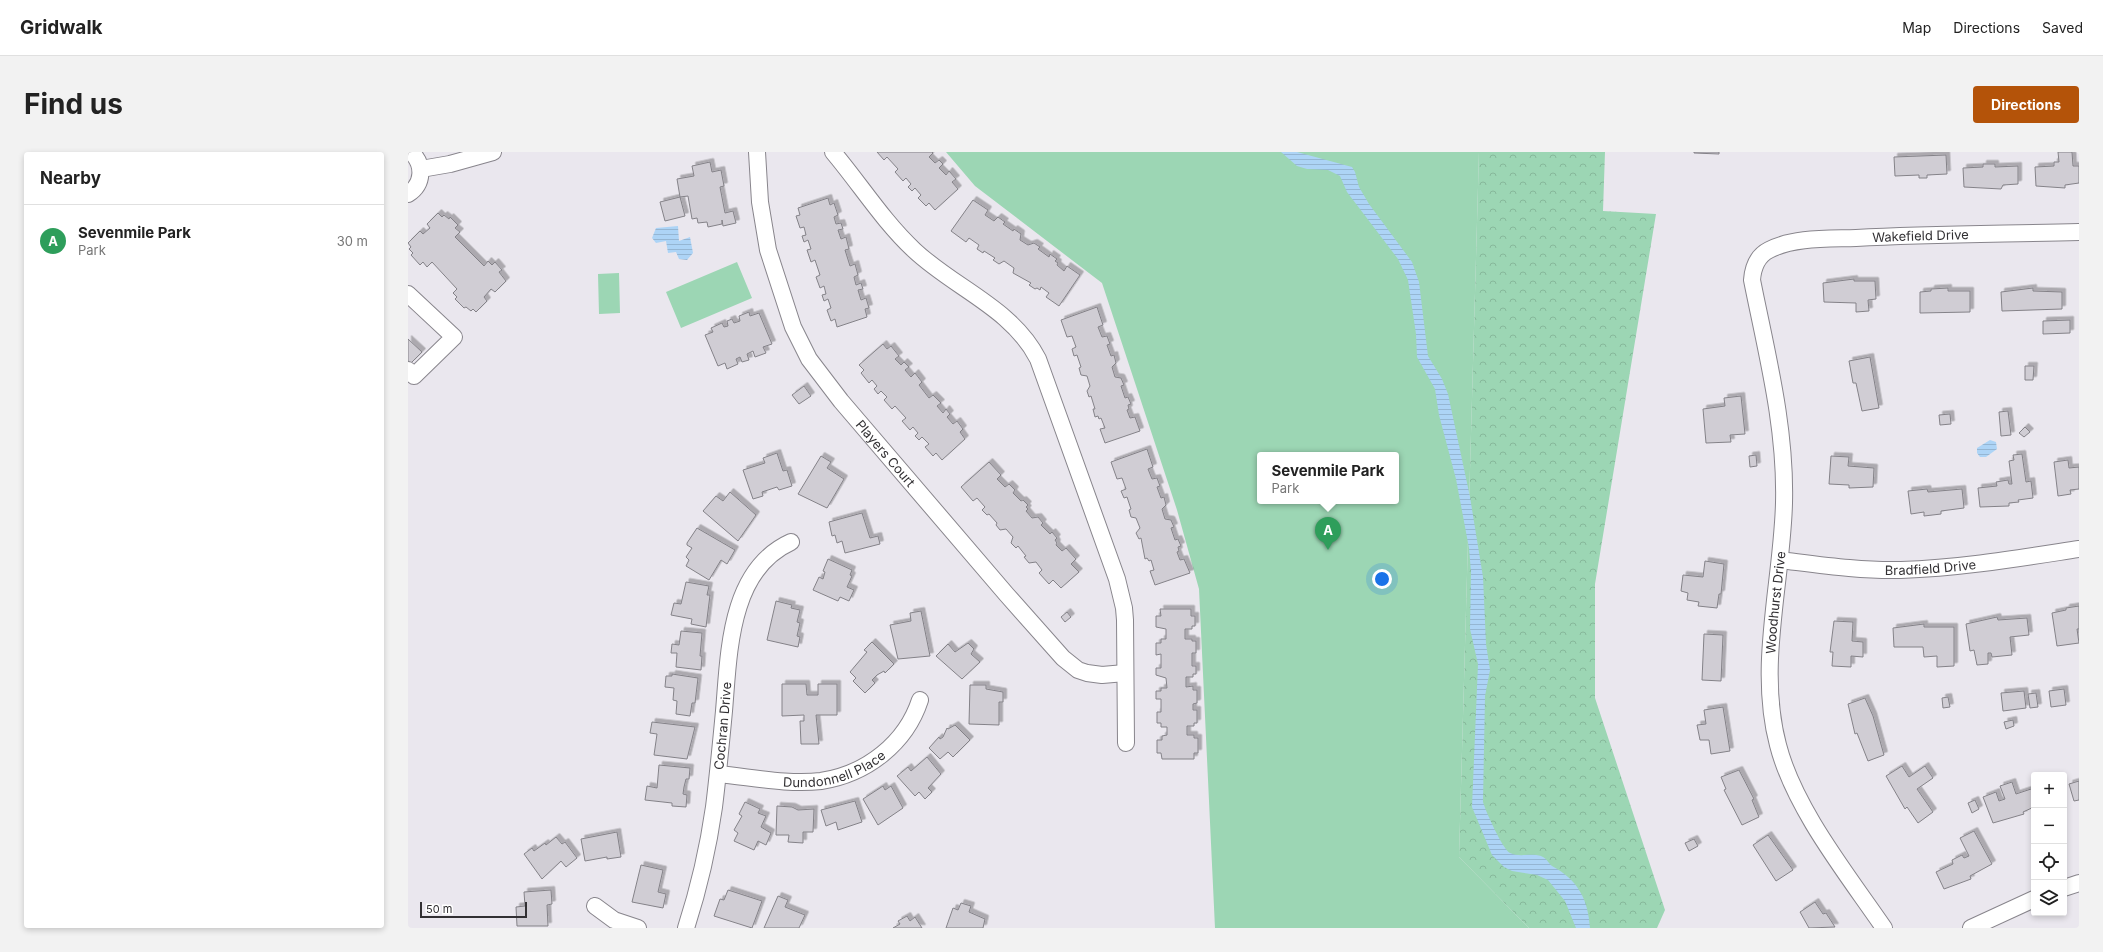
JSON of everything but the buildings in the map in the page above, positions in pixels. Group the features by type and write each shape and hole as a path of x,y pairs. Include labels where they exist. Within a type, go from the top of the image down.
{"street":[{"path":"409,194 419,182 421,169 418,160 411,152"},
{"path":"421,169 450,164 493,152"},
{"name":"Players Court","path":"757,152 760,202 768,250 793,327 809,359 841,401 1063,658 1078,670 1087,673 1125,673"},
{"path":"833,152 888,222 915,251 1009,320 1032,347 1045,375 1117,579 1124,608 1126,743"},
{"name":"Wakefield Drive","path":"1764,253 1783,245 1839,239 2079,232"},
{"name":"Woodhurst Drive","path":"1764,253 1756,262 1752,280 1782,432 1784,495 1780,560 1770,647 1771,705 1778,744 1793,787 1808,815 1884,928"},
{"path":"408,294 454,337 414,376 408,370"},
{"name":"Cochran Drive","path":"686,928 708,850 718,774 730,649 738,608 748,584 759,565 773,551 791,542"},
{"name":"Bradfield Drive","path":"1780,560 1838,567 1900,570 1964,565 2079,549"},
{"name":"Dundonnell Place","path":"718,774 810,782 826,780 850,773 874,760 898,740 910,724 920,700"},
{"path":"2067,887 2079,883"},
{"path":"1971,928 2031,900"},
{"path":"595,906 614,920 638,928"}],"green space":[{"path":"946,152 1479,152 1459,857 1529,928 1215,928 1199,589 1177,510 1102,283 975,186"},
{"path":"1479,152 1605,152 1603,211 1656,214 1595,584 1595,698 1665,910 1657,928 1529,928 1459,857"},
{"path":"737,262 752,298 681,328 666,292"},
{"path":"619,273 620,313 599,314 598,274"}],"water":[{"path":"1281,152 1297,152 1352,167 1359,187 1369,204 1412,262 1419,282 1428,356 1442,379 1448,394 1470,497 1483,577 1486,644 1490,670 1485,696 1483,802 1503,845 1510,853 1543,857 1575,884 1584,899 1590,928 1576,928 1565,901 1548,880 1537,875 1512,871 1504,867 1492,855 1472,807 1478,664 1470,629 1471,572 1469,548 1456,479 1439,415 1435,389 1417,357 1416,334 1408,280 1398,259 1347,192 1340,176 1328,170 1307,169 1297,166"},
{"path":"678,226 679,241 690,237 693,253 687,260 679,259 676,252 668,253 666,241 656,243 652,238 656,228"},
{"path":"1990,440 1996,442 1997,449 1986,457 1980,457 1977,453 1977,448"}],"place":[{"name":"Sevenmile Park","path":"1328,550"}]}
